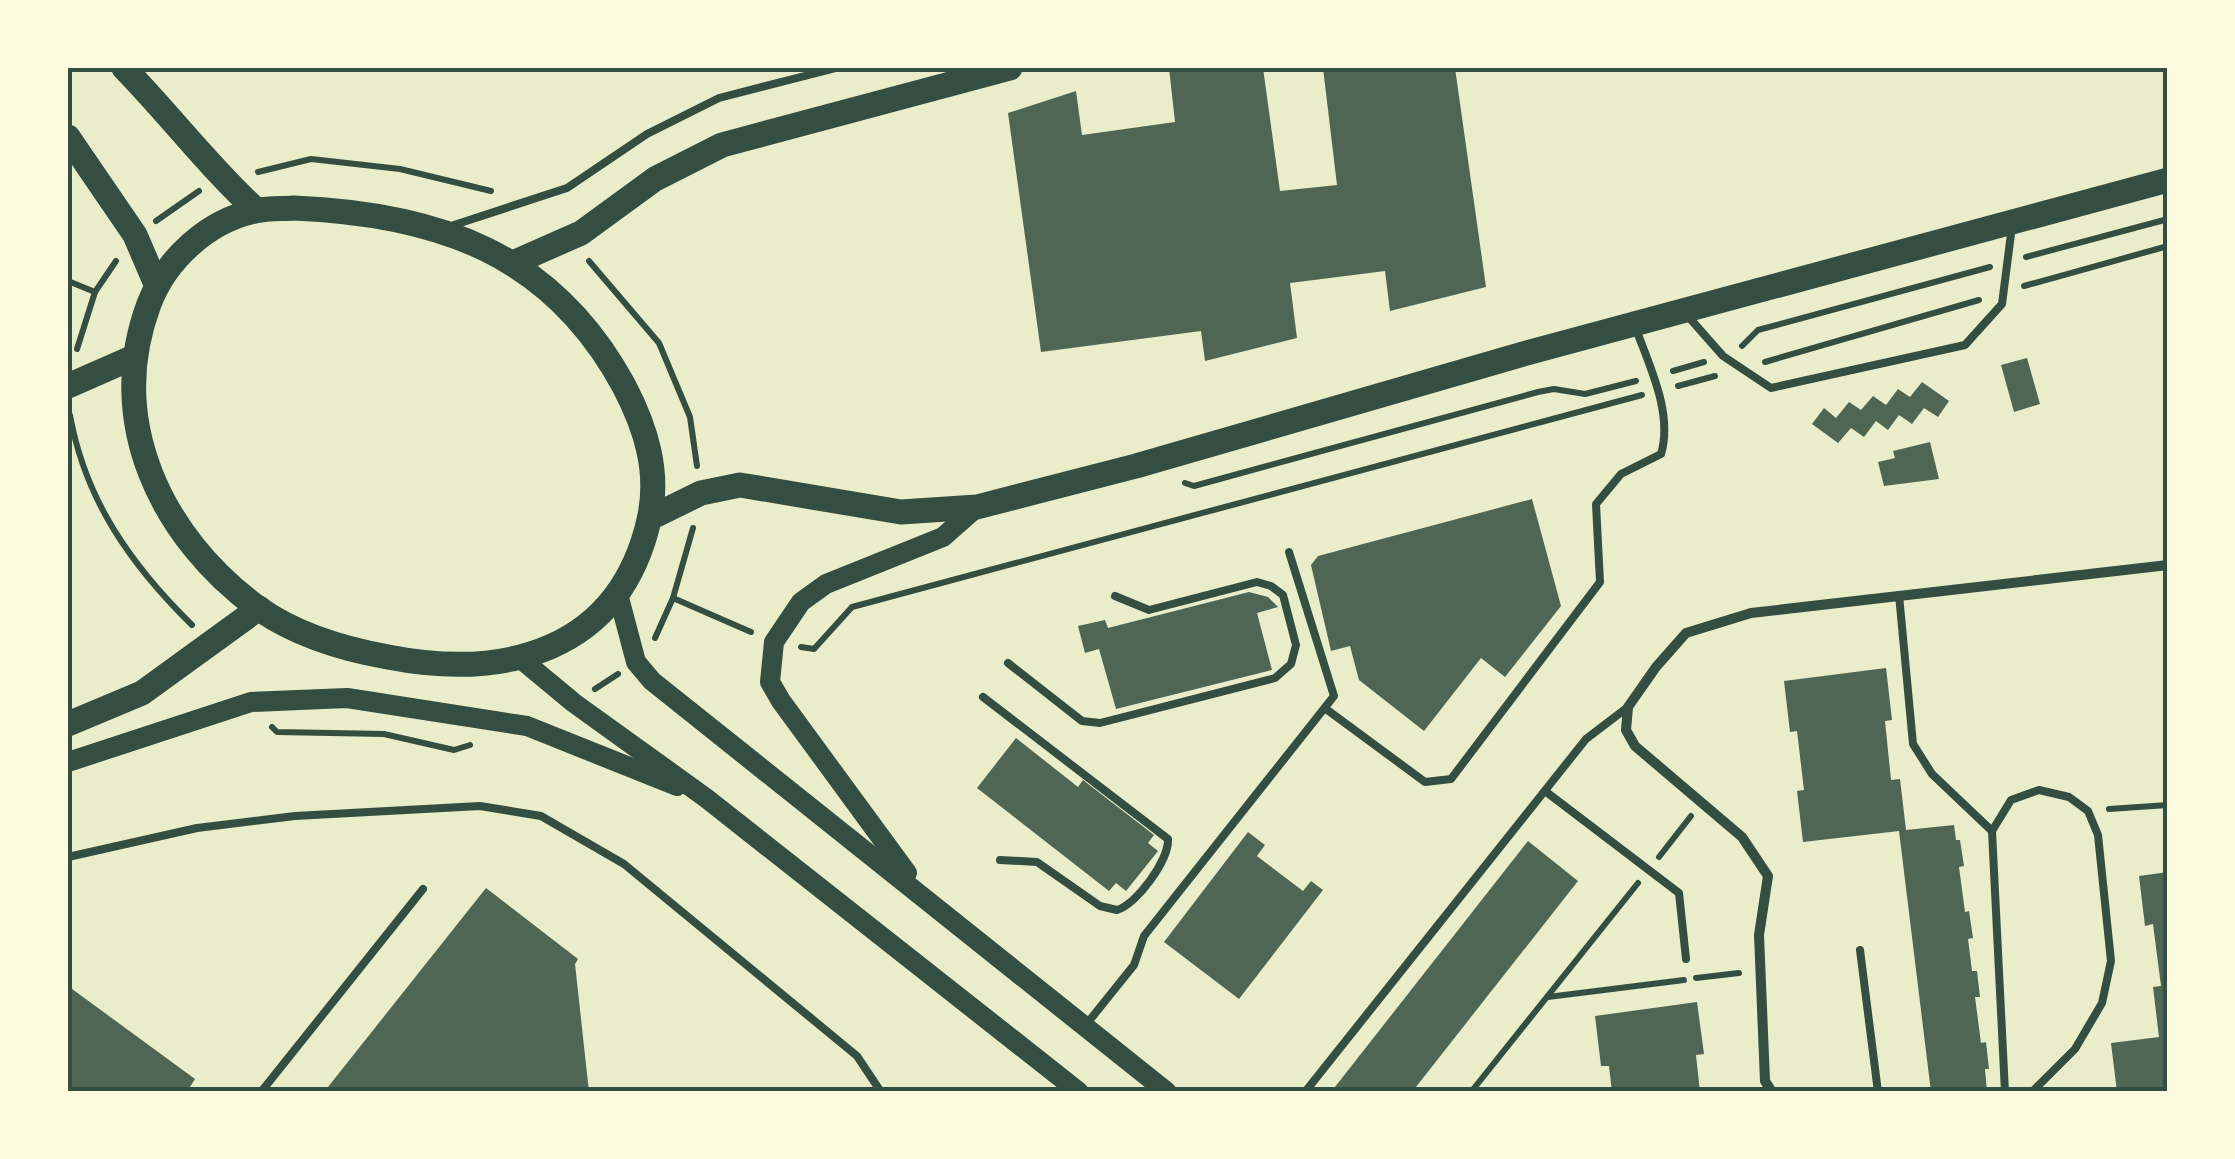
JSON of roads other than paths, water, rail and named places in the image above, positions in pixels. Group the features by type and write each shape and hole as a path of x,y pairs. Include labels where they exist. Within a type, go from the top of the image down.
{"main road":[{"path":"124,68 189,136 224,180 256,210"},
{"path":"513,263 570,239 655,180 722,146 1010,68"},
{"path":"68,137 134,235 156,284"},
{"path":"650,518 701,493 740,485 901,512 977,507 2168,180"},
{"path":"256,210 358,210 439,230 513,263 558,299 609,360 643,423 654,481 650,518 639,554 618,594 597,617 554,647 520,659 426,664 362,652 298,630 259,608 180,532 146,469 134,406 134,358 156,284 184,249 224,221 256,210"},
{"path":"70,374 134,358"},
{"path":"923,895 781,702 770,682 774,642 801,602 826,584 942,536 977,507"},
{"path":"618,594 636,662 652,680 1167,1092"},
{"path":"68,724 142,693 259,608"},
{"path":"520,659 706,798 1079,1092"},
{"path":"68,762 251,702 347,698 527,726 706,798"}],"street":[{"path":"1772,1092 1765,1081 1759,935 1768,876 1742,836 1635,746 1626,730 1628,707 1656,667 1686,633 1751,613 2168,565"}],"lane":[{"path":"439,230 567,188 647,134 719,98 836,68"},
{"path":"1683,311 1723,356 1771,388 1966,345 2002,304 2013,224"},
{"path":"1326,709 1425,782 1451,779 1600,582 1596,504 1622,474 1661,454 1667,435 1634,325"},
{"path":"1085,1026 1134,965 1144,936 1334,696 1290,552"},
{"path":"1008,663 1082,720 1100,724 1274,678 1291,664 1296,645 1283,595 1271,586 1257,582 1149,610 1116,596"},
{"path":"1898,595 1913,744 1932,774 1992,831"},
{"path":"983,696 1168,839 1167,856 1133,900 1117,910 1100,906 1037,862 1000,860"},
{"path":"1306,1092 1586,739 1628,707"},
{"path":"1545,790 1678,894 1686,959"},
{"path":"2005,1092 1992,831 2011,800 2039,790 2070,797 2088,811 2098,835 2111,961 2102,1003 2075,1049 2032,1092"},
{"path":"68,856 197,828 295,816 480,806 540,816 624,864 858,1056 880,1092"},
{"path":"261,1092 423,889"},
{"path":"1860,950 1878,1092"}]}
